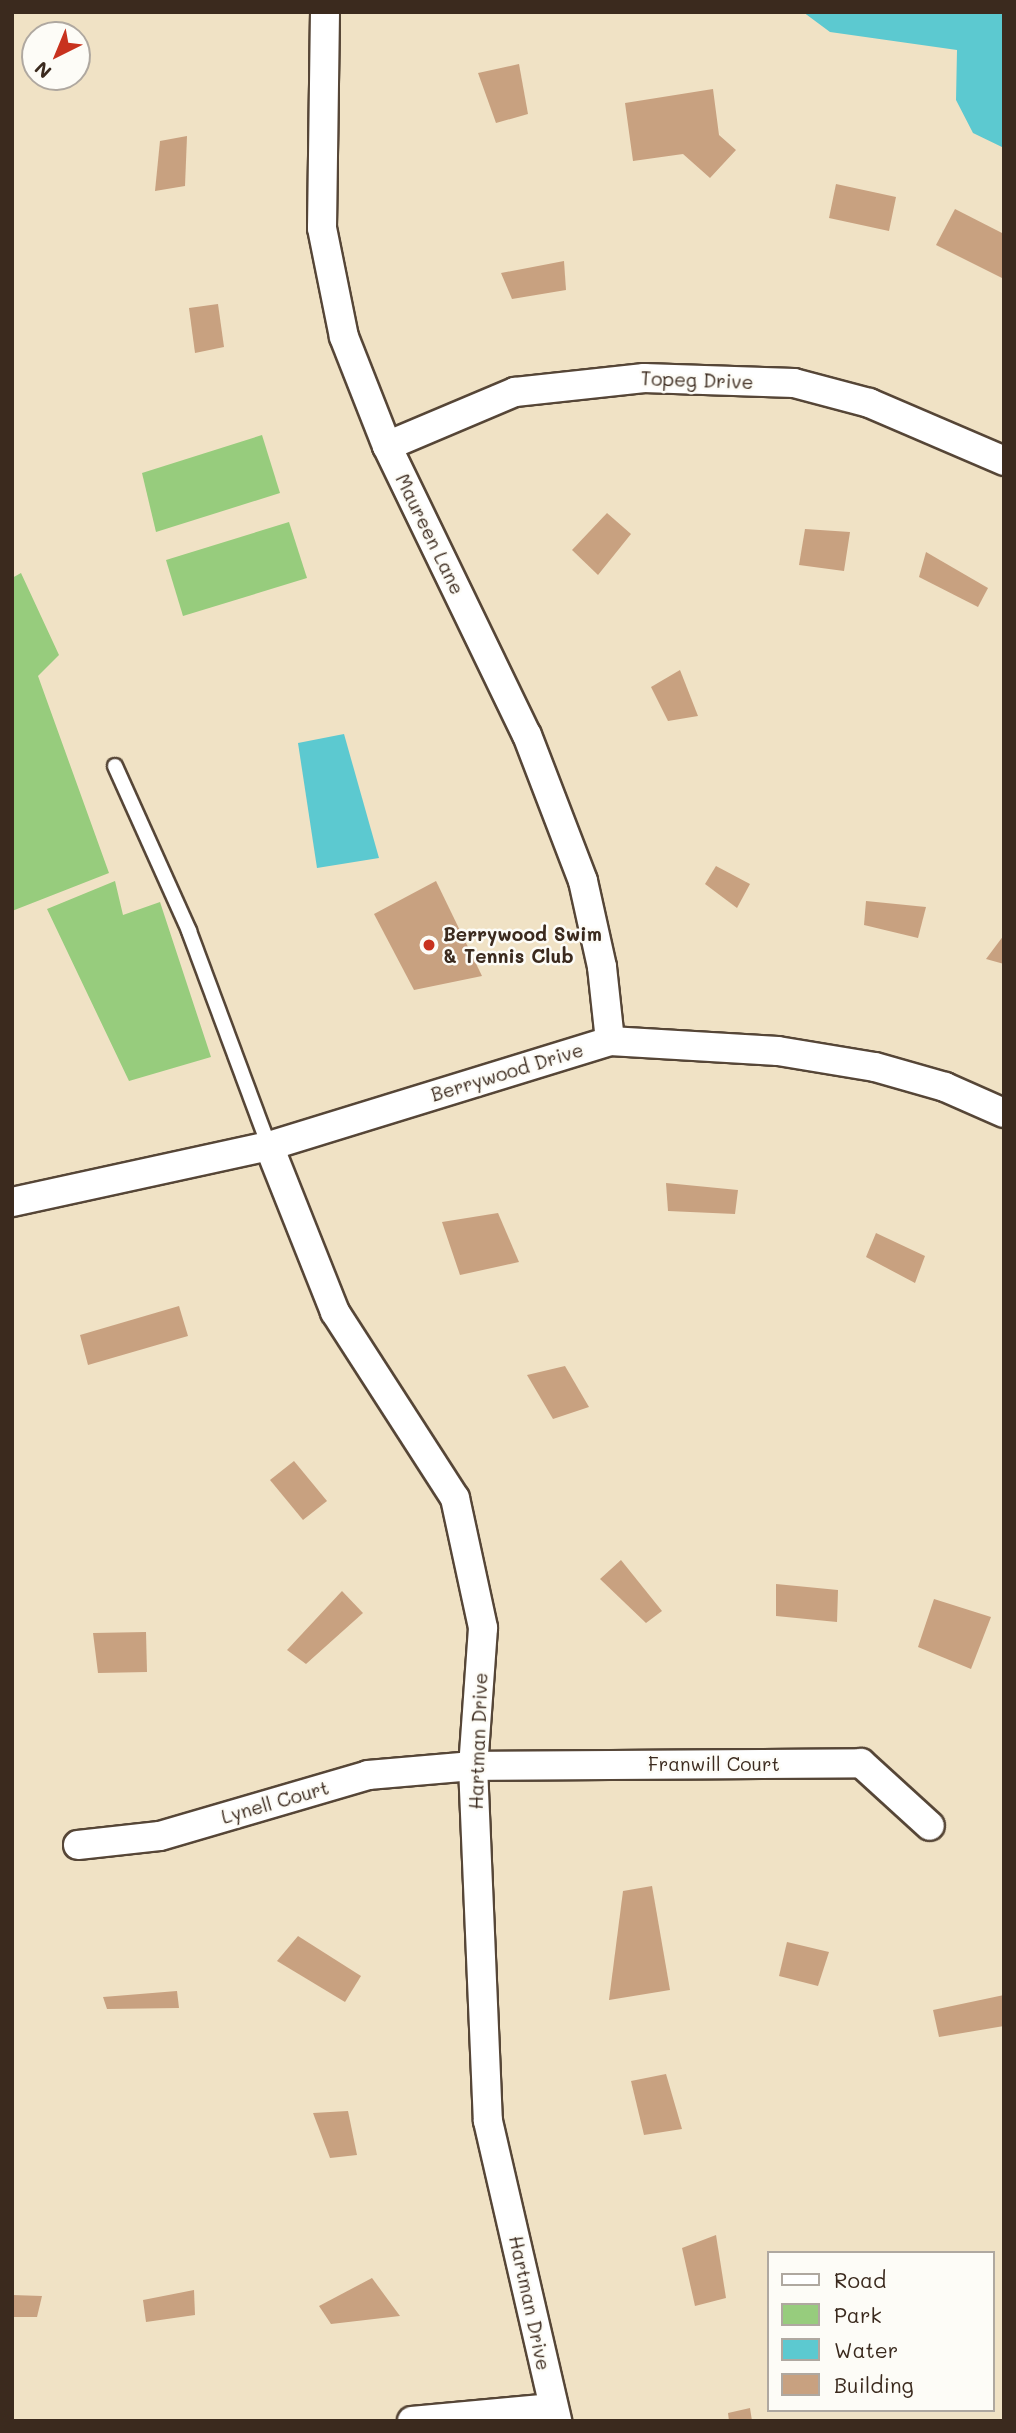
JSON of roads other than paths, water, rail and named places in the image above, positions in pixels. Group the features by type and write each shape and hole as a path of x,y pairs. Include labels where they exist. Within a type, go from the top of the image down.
{"street":[{"name":"Maureen Lane","path":"325,12 322,228 344,337 387,446 527,735 583,881 602,967 610,1041"},
{"name":"Topeg Drive","path":"387,446 515,392 644,378 794,383 869,403 1004,461"},
{"name":"Berrywood Drive","path":"12,1202 270,1146 610,1041 778,1051 875,1067 945,1087 1004,1113"},
{"name":"Hartman Drive","path":"270,1146 335,1312 455,1498 483,1628 473,1766 488,2121 528,2288 554,2414"},
{"name":"Franwill Court","path":"473,1766 861,1763 930,1826"},
{"name":"Lynell Court","path":"78,1845 160,1836 368,1775 473,1766"},
{"path":"412,2421 554,2414"}],"lane":[{"path":"115,766 189,931 270,1146"}],"water":[{"path":"803,12 1004,12 1004,148 973,133 956,100 957,50 830,32"},
{"path":"344,734 379,858 317,868 298,743"}],"place":[{"name":"Berrywood Swim & Tennis Club","path":"429,945"}]}
